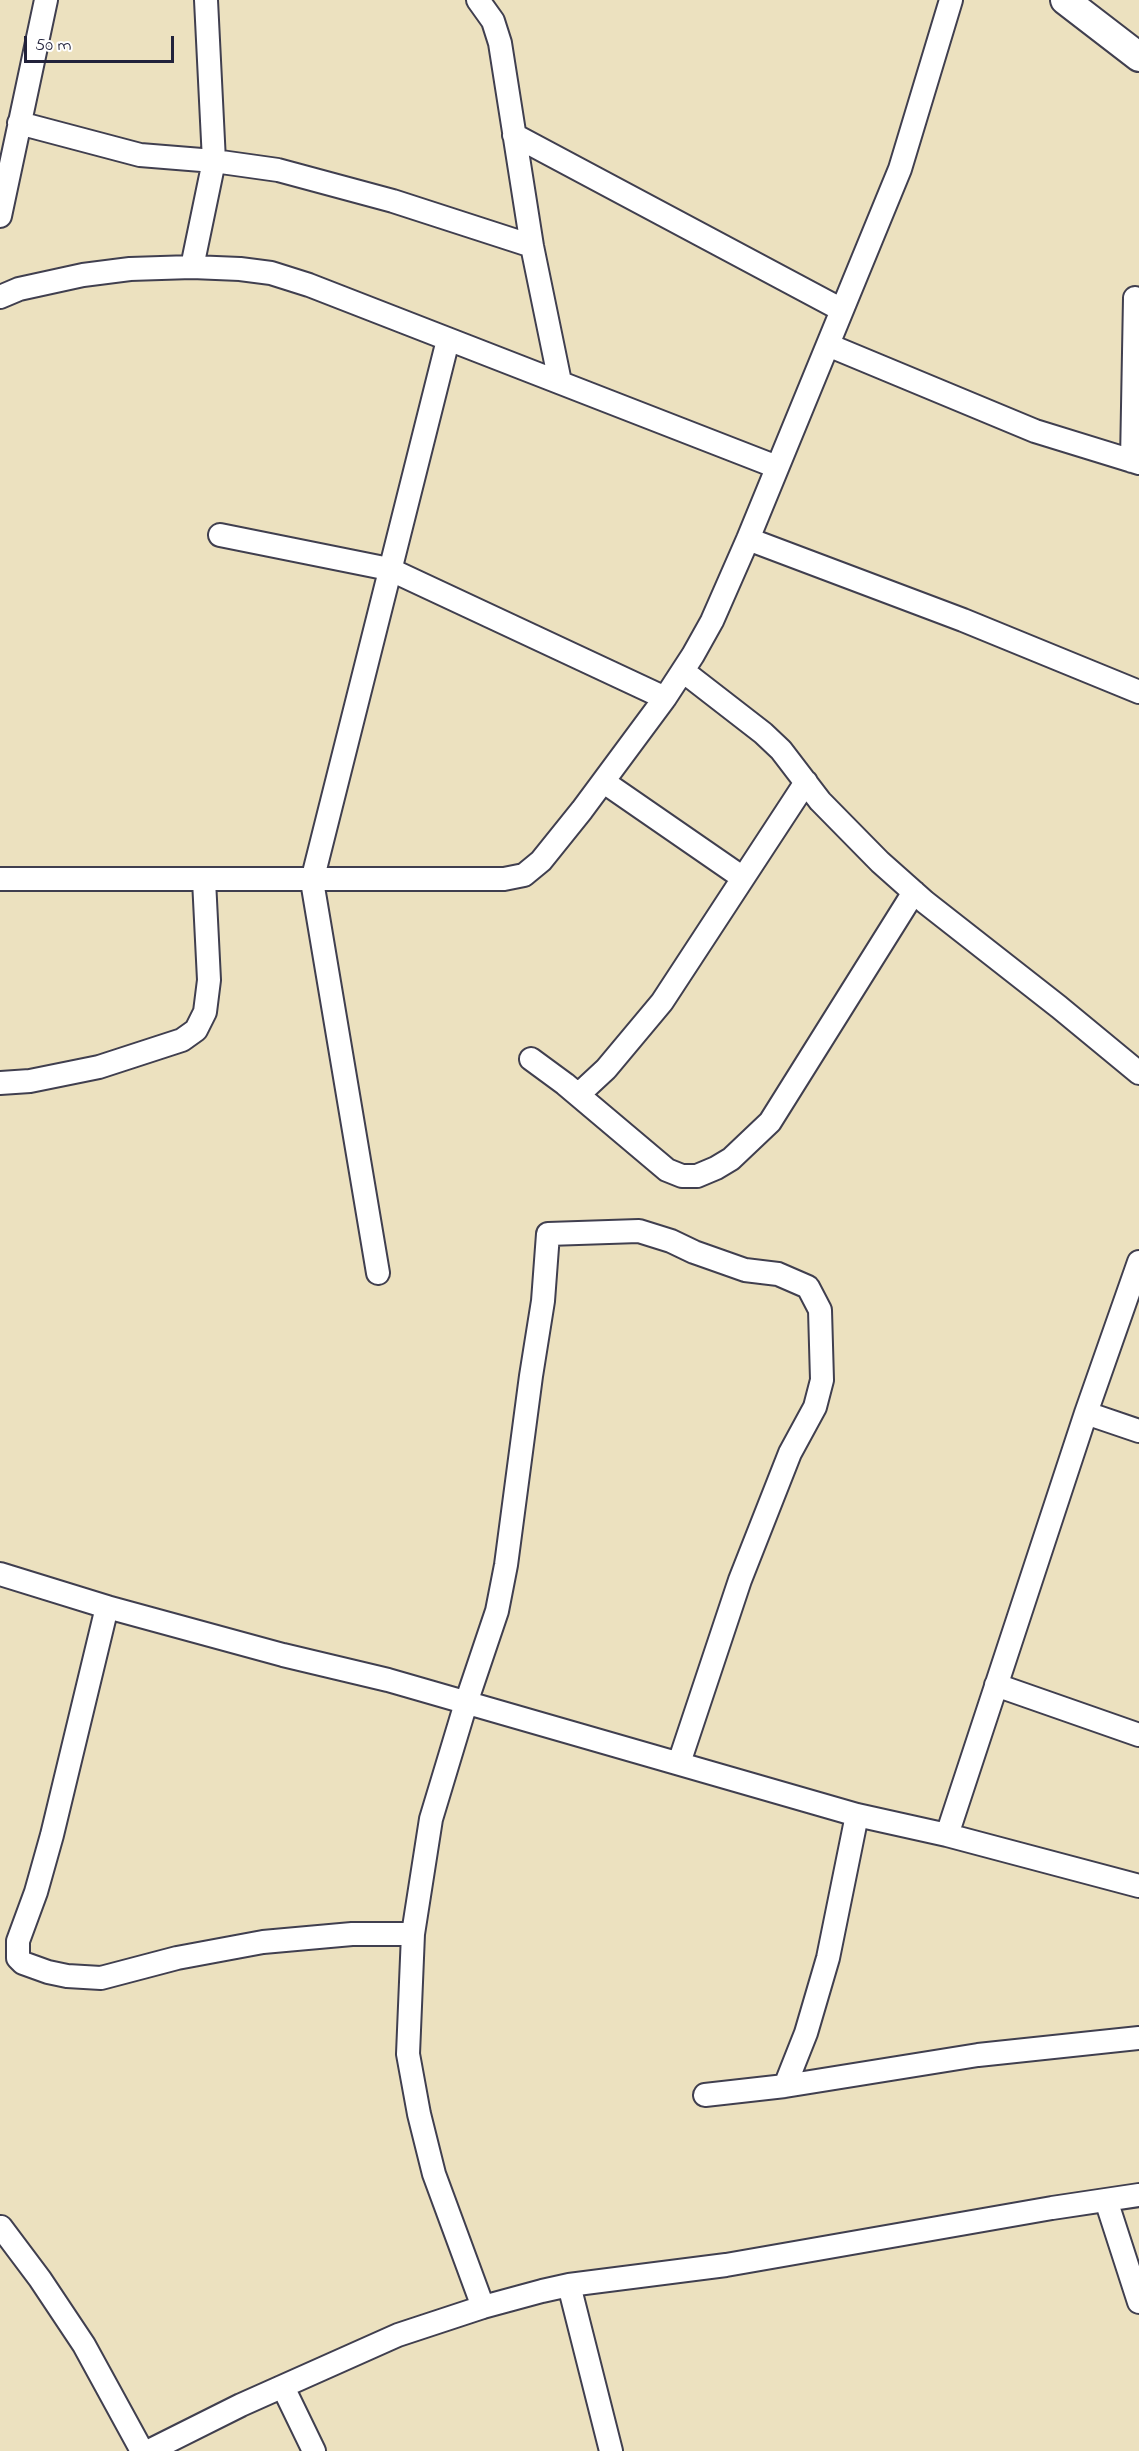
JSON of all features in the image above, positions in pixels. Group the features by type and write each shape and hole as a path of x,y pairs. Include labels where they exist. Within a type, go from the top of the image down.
{"street":[{"path":"0,216 46,0"},
{"path":"192,267 214,161 206,0"},
{"path":"478,0 493,11 500,43 532,246 560,382"},
{"path":"0,879 312,881 504,879 524,875 541,861 604,782 665,698 712,621 900,169 951,0"},
{"path":"1065,0 1139,57"},
{"path":"19,123 140,155 214,161 278,170 336,184 532,246"},
{"path":"514,135 842,309"},
{"path":"0,297 19,289 83,274 130,269 192,267 256,271 288,278 777,467"},
{"path":"828,345 1035,431 1135,462 1135,298"},
{"path":"378,1273 312,881 448,340"},
{"path":"220,535 389,569 665,698"},
{"path":"748,539 963,620 1139,696"},
{"path":"683,671 763,733 781,750 849,832 914,892 1139,1073"},
{"path":"604,782 743,878"},
{"path":"578,1095 606,1068 662,1002 806,782"},
{"path":"0,1083 30,1081 99,1067 182,1040 196,1030 205,1012 209,980 204,880"},
{"path":"531,1059 578,1095 667,1170 682,1176 697,1176 724,1164 770,1122 914,892"},
{"path":"483,2307 434,2174 419,2114 408,2054 413,1934 431,1819 496,1611 506,1565 543,1301 549,1234 639,1231 671,1240 694,1252 745,1270 778,1274 808,1287 820,1310 822,1380 815,1407 790,1453 740,1580 679,1763"},
{"path":"947,1835 1086,1413 1139,1262"},
{"path":"1086,1413 1139,1431"},
{"path":"0,1574 107,1607 466,1703 856,1815 947,1835 1139,1886"},
{"path":"107,1607 52,1835 36,1892 18,1941 18,1958 24,1963 48,1972 101,1978 177,1958 263,1942 352,1934 413,1934"},
{"path":"996,1685 1139,1735"},
{"path":"785,2086 806,2033 828,1958 856,1815"},
{"path":"705,2095 785,2086 978,2055 1139,2038"},
{"path":"149,2451 283,2386 398,2335 483,2307 569,2285 726,2265 1139,2195"},
{"path":"1106,2200 1139,2302"},
{"path":"1,2227 40,2279 84,2345 142,2451"},
{"path":"569,2285 611,2451"},
{"path":"283,2386 314,2451"}]}
